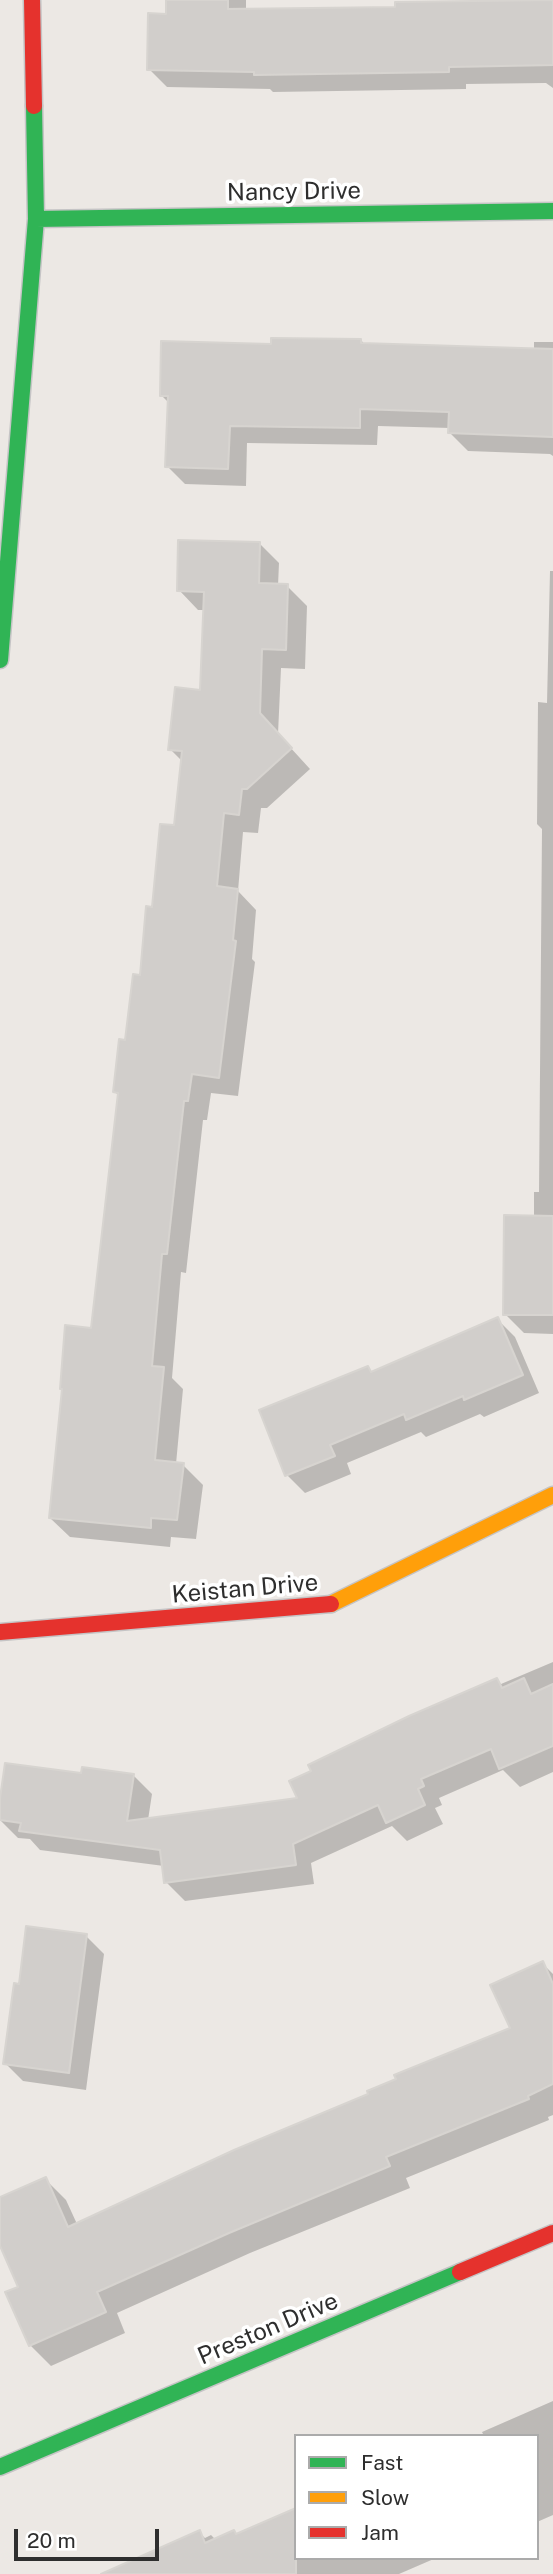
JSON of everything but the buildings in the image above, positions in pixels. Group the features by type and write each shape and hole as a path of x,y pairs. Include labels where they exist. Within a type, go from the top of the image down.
{"street":[{"path":"0,660 36,219 32,0"},
{"name":"Nancy Drive","path":"36,219 553,211"},
{"name":"Keistan Drive","path":"0,1632 335,1604 553,1495"},
{"name":"Preston Drive","path":"0,2467 553,2233"}],"traffic: fast":[{"path":"0,660 36,219 34,106"},
{"path":"36,219 553,211"},
{"path":"0,2467 460,2272"}],"traffic: slow":[{"path":"331,1604 553,1495"}],"traffic: jam":[{"path":"32,0 34,106"},
{"path":"0,1632 331,1604"},
{"path":"460,2272 553,2233"}]}
